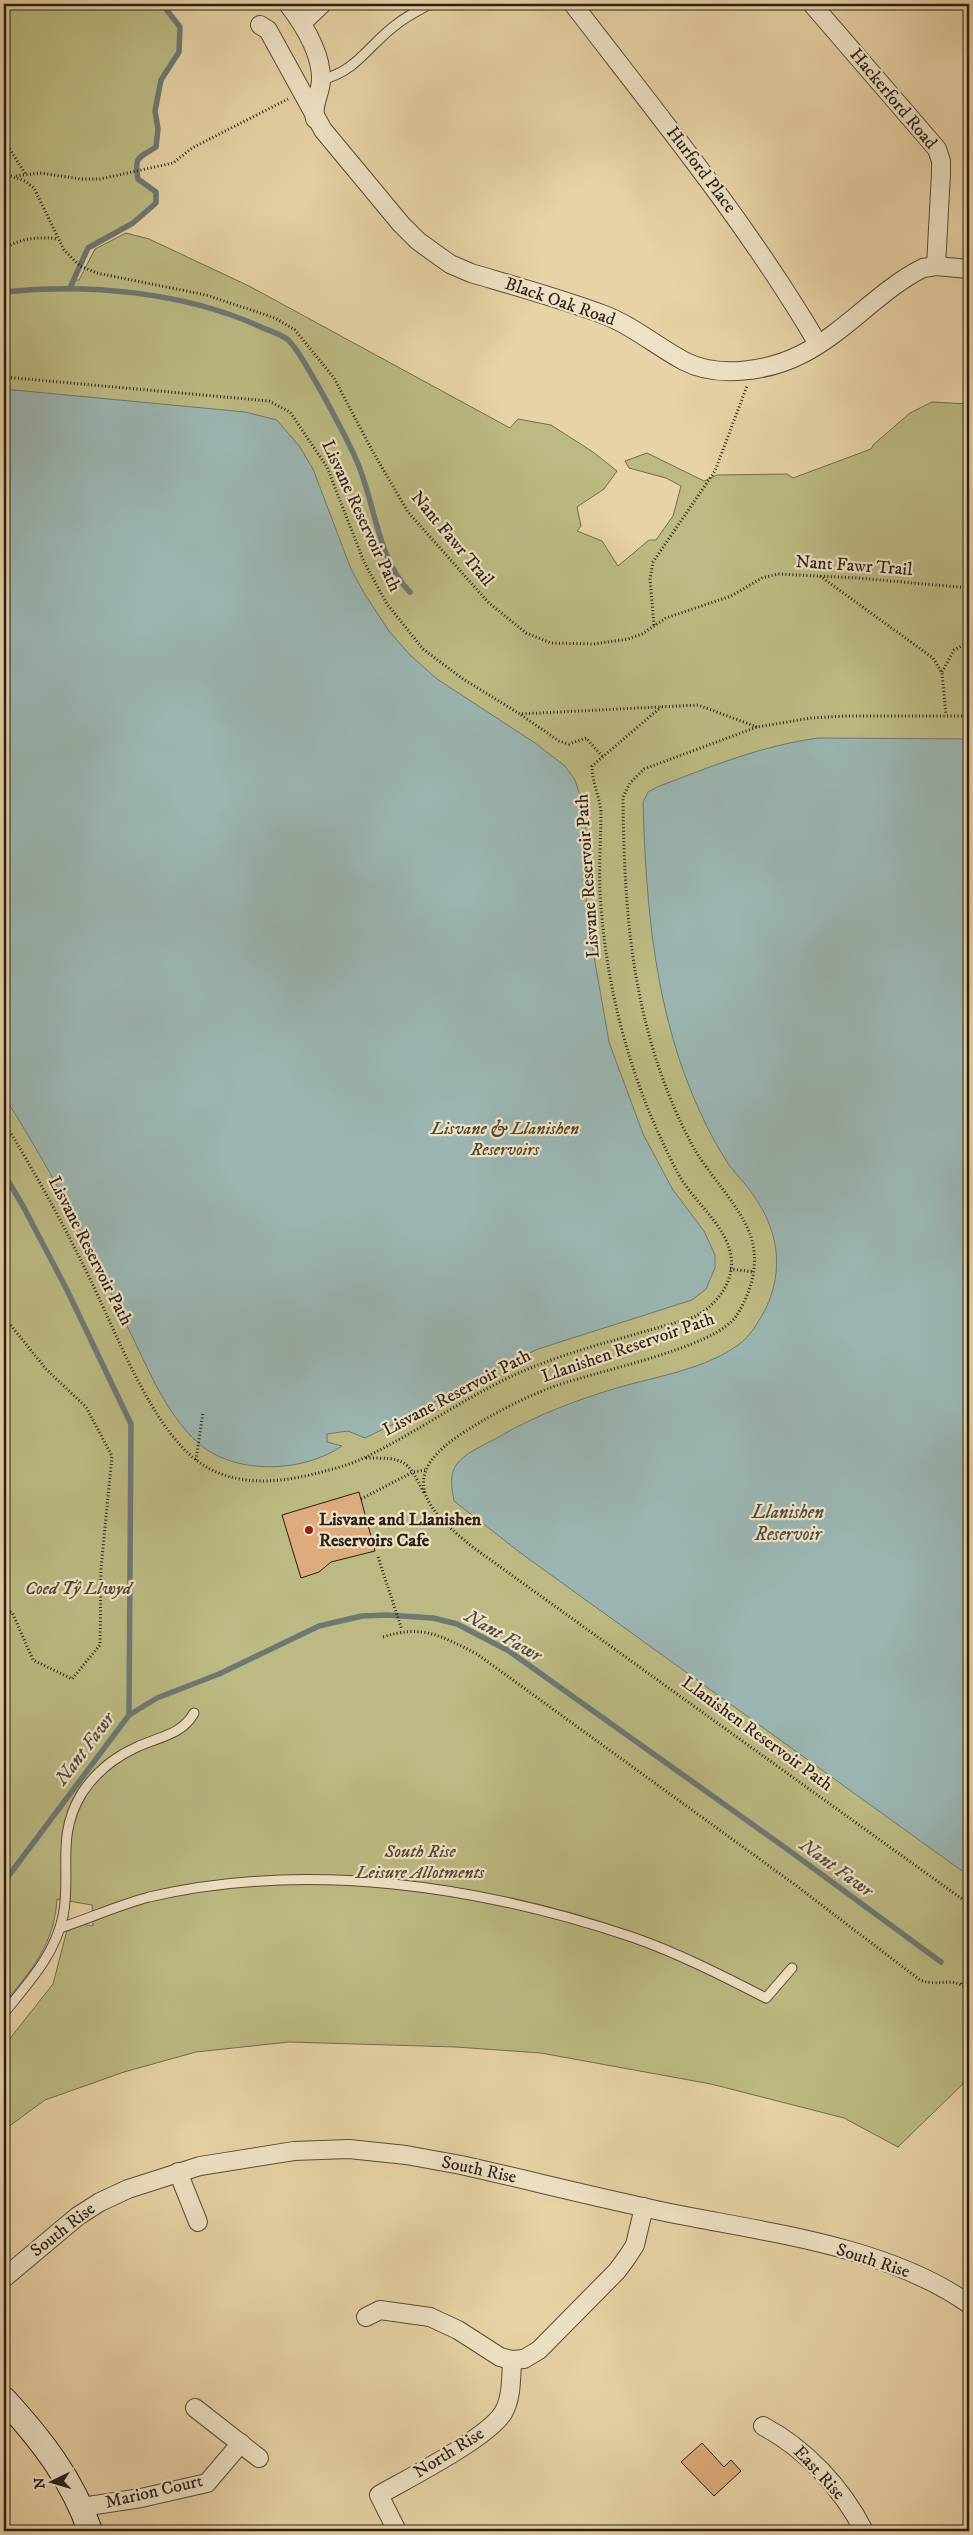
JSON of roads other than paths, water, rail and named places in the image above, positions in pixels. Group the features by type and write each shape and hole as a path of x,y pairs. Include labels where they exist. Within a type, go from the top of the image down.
{"main road":[{"path":"4,2399 42,2444 82,2507 90,2531"}],"street":[{"path":"288,4 302,23 319,66 321,80 313,110 315,120"},
{"path":"302,23 322,4"},
{"name":"Hurford Place","path":"573,4 738,218 765,257 818,344"},
{"name":"Hackerford Road","path":"812,4 936,149 941,161 942,174 936,266"},
{"name":"Black Oak Road","path":"260,25 268,30 315,120 401,224 418,240 450,264 471,273 608,316 686,362 708,370 753,369 784,361 802,354 818,344 913,273 923,268 936,266 969,269"},
{"name":"South Rise","path":"4,2278 78,2216 100,2202 128,2189 178,2172 221,2162 294,2151 349,2149 377,2151 461,2165 863,2255 897,2266 930,2280 969,2304"},
{"path":"178,2172 198,2222"},
{"path":"366,2317 380,2310 430,2317 458,2330 500,2357 512,2360 524,2359 539,2350 616,2271 635,2245 644,2207"},
{"name":"North Rise","path":"397,2531 379,2495 442,2459 495,2423 507,2405 512,2360"},
{"path":"195,2408 259,2458"},
{"name":"East Rise","path":"763,2426 782,2436 806,2456 844,2499 864,2531"},
{"name":"Marion Court","path":"82,2507 141,2498 207,2483 241,2444"}],"lane":[{"path":"321,80 338,76 350,68 396,24 430,4"},
{"path":"4,2012 49,1954 60,1928 65,1900 65,1840 72,1815 82,1794 110,1762 136,1748 177,1731 189,1723 194,1713"},
{"path":"60,1928 128,1903 152,1897 280,1879 352,1880 455,1892 539,1909 634,1938 719,1974 766,1998 792,1968"}],"water":[{"path":"4,389 245,412 277,420 300,447 313,469 351,569 389,631 410,655 437,679 535,743 565,766 575,780 586,815 585,882 588,922 609,1042 643,1134 673,1190 704,1231 715,1255 715,1268 706,1289 692,1300 538,1349 483,1375 365,1438 348,1431 327,1434 327,1442 342,1446 327,1455 291,1465 253,1466 218,1456 203,1447 191,1436 170,1410 153,1380 65,1202 36,1148 4,1096"},
{"name":"Llanishen Reservoir","path":"819,738 969,739 969,1876 522,1554 454,1501 452,1492 452,1478 456,1465 474,1450 525,1423 571,1403 712,1360 742,1342 754,1328 766,1308 775,1281 776,1267 776,1254 771,1227 755,1197 729,1165 703,1119 685,1075 663,999 650,921 643,802 648,792 657,787 717,765 757,751"}],"waterway":[{"path":"70,288 88,248 133,223 156,203 156,192 138,179 137,162 141,156 156,147 158,129 155,111 161,80 179,52 180,27 162,4"},
{"path":"4,292 36,289 102,290 169,298 233,316 287,339 313,377 353,453 364,480 384,548 399,579 410,592"},
{"path":"4,1174 67,1290 131,1424 129,1715"},
{"name":"Nant Fawr","path":"4,1882 129,1715 157,1698 219,1674 319,1626 362,1616 387,1615 433,1618 457,1624 509,1651 787,1849 941,1962"}],"place":[{"name":"Lisvane and Llanishen Reservoirs Cafe","path":"309,1530"}],"park label":[{"name":"Lisvane & Llanishen Reservoirs","path":"505,1139"},
{"name":"Coed Tŷ Llwyd","path":"78,1589"},
{"name":"South Rise Leisure Allotments","path":"420,1862"}]}
